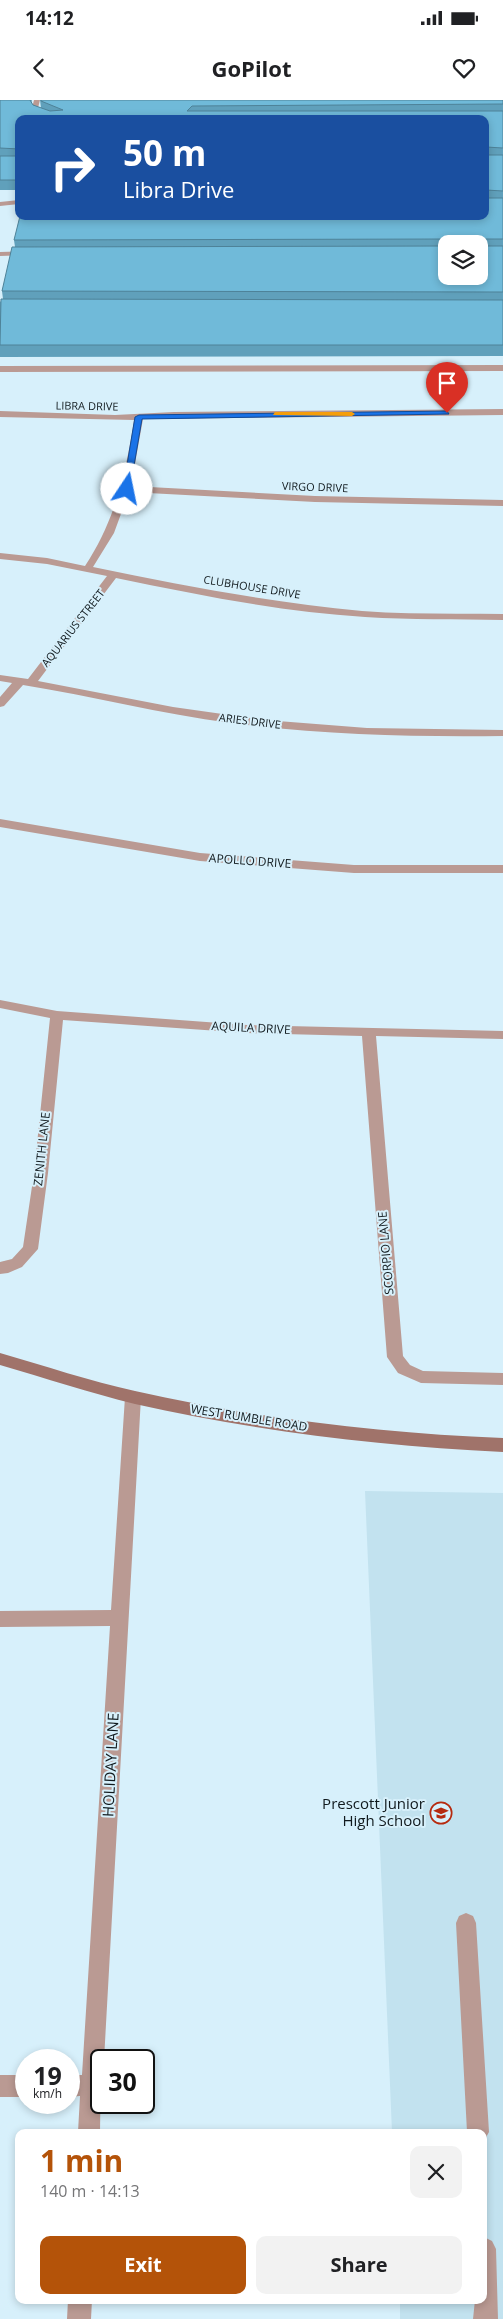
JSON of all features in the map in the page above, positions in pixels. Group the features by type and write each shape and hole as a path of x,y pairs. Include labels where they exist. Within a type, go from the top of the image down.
{"street":[{"path":"37,100 35,110 43,115"},
{"path":"0,204 15,202"},
{"path":"0,254 37,253"},
{"path":"0,369 503,368"},
{"name":"LIBRA DRIVE","path":"0,414 91,418 503,412"},
{"path":"88,568 103,548 127,489 139,417"},
{"name":"VIRGO DRIVE","path":"127,489 237,497 503,503"},
{"name":"CLUBHOUSE DRIVE","path":"0,556 88,568 135,580 226,597 303,608 365,614 503,617"},
{"name":"AQUARIUS STREET","path":"0,704 26,682 115,574"},
{"name":"ARIES DRIVE","path":"0,678 62,687 164,709 294,727 404,733 503,733"},
{"name":"APOLLO DRIVE","path":"0,824 200,857 354,869 503,869"},
{"name":"AQUILA DRIVE","path":"0,1004 57,1015 247,1029 503,1035"},
{"name":"ZENITH LANE","path":"2,1269 17,1263 30,1249 41,1173 57,1015"},
{"name":"SCORPIO LANE","path":"369,1033 394,1357 404,1369 421,1377 503,1379"},
{"name":"WEST RUMBLE ROAD","path":"0,1359 133,1397 254,1421 430,1442 503,1445"},
{"name":"HOLIDAY LANE","path":"94,2049 133,1397"},
{"path":"0,1618 120,1618"},
{"path":"466,1923 478,2129"},
{"path":"0,2086 15,2086"},
{"name":"HOLIDAY LANE","path":"89,2129 90,2114"},
{"path":"79,2319 80,2304"},
{"path":"485,2319 487,2316 486,2304"}],"shaded area":[{"name":"Prescott Junior High School","path":"365,1491 503,1493 503,2319 400,2319 400,2304 487,2304 487,2129 392,2129"}],"building":[{"path":"0,100 30,100 33,105 50,111 63,110 41,100 503,100 503,104 192,106 187,111 503,111 503,148 489,147 489,115 15,115 15,149 0,148"},
{"path":"489,155 503,155 503,191 489,190"},
{"path":"0,156 15,156 15,180 0,180"},
{"path":"489,198 503,198 503,239 488,239 488,235 438,235 438,239 14,240 19,220 489,220"},
{"path":"438,246 438,285 488,285 488,246 503,246 503,292 2,291 12,247"},
{"path":"1,299 503,300 503,345 0,345"}],"slow traffic":[{"path":"275,414 352,414"}],"place":[{"name":"Prescott Junior High School","path":"441,1813"}],"route":[{"path":"127,489 139,417 174,415 447,413"}]}
